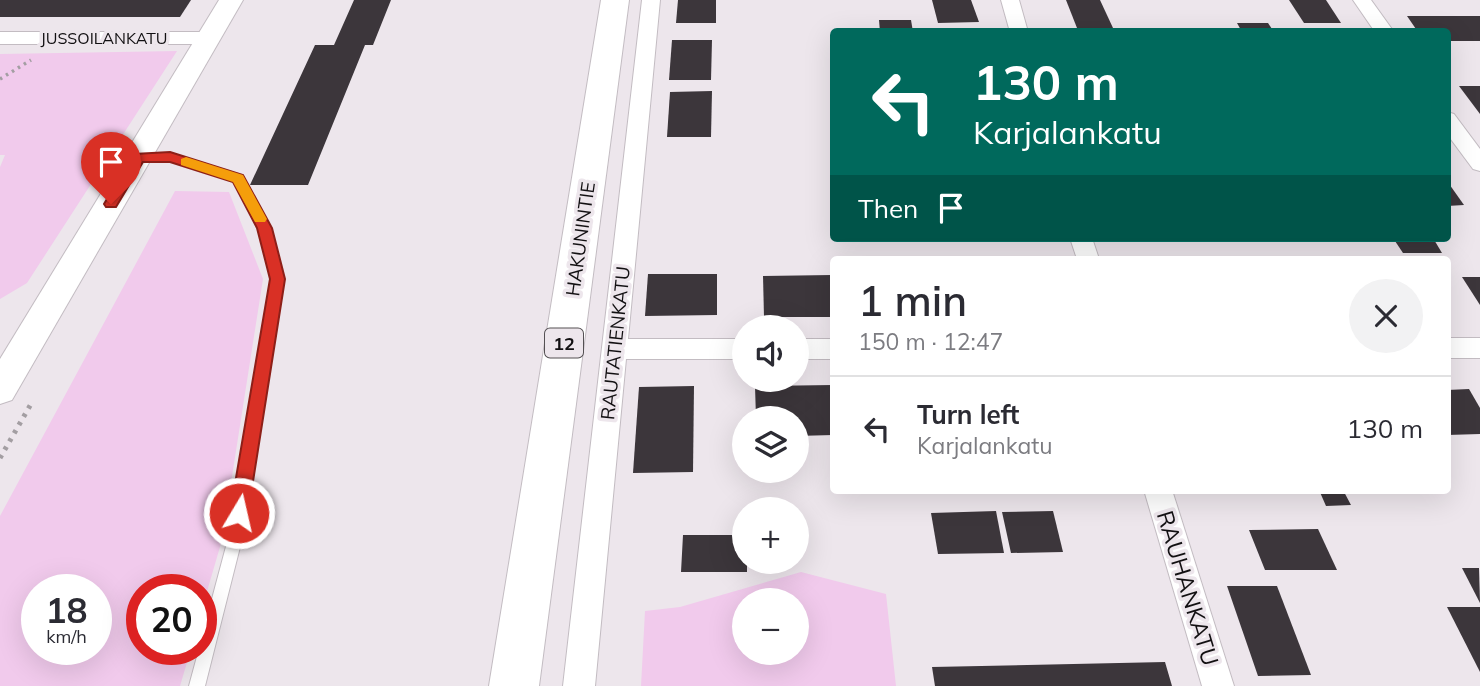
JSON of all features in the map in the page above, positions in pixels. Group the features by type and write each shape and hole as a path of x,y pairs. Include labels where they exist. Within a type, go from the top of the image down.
{"highway":[{"name":"HAKUNINTIE","path":"514,686 615,0"}],"main road":[{"path":"0,389 231,0"}],"street":[{"name":"RAUTATIENKATU","path":"579,686 652,0"},
{"path":"1010,0 1018,28"},
{"path":"1362,0 1382,28"},
{"name":"JUSSOILANKATU","path":"0,38 208,38"},
{"path":"1451,124 1480,164"},
{"path":"1451,348 1480,348"},
{"path":"614,349 732,349"},
{"path":"809,349 830,349"},
{"name":"RAUHANKATU","path":"1159,494 1218,686"}],"lane":[{"path":"139,157 170,157 238,178 265,228 278,279 235,539 197,686"}],"shaded area":[{"path":"177,51 27,283 0,299 0,167 5,155 0,155 0,54"},
{"path":"175,191 229,192 263,279 222,540 212,574 126,574 126,665 186,665 180,686 0,686 0,516"},
{"path":"794,574 809,574 886,594 896,686 641,686 645,611 680,607 732,592 732,665 809,665 809,588 746,588"}],"building":[{"path":"0,0 191,0 180,17 0,17"},
{"path":"354,0 391,0 373,45 365,45 308,185 250,185 315,45 334,45"},
{"path":"678,0 716,0 716,23 676,23"},
{"path":"932,0 971,0 979,22 938,23"},
{"path":"1066,0 1100,0 1113,28 1077,28"},
{"path":"1289,0 1326,0 1341,23 1304,23"},
{"path":"1407,16 1480,16 1480,41 1451,41 1451,28 1415,28"},
{"path":"879,20 911,20 912,28 880,28"},
{"path":"1237,23 1268,23 1271,28 1240,28"},
{"path":"672,40 712,40 711,80 669,80"},
{"path":"1459,86 1480,86 1480,114"},
{"path":"712,91 711,137 667,137 670,92"},
{"path":"1451,187 1464,205 1451,206"},
{"path":"1396,242 1435,242 1442,253 1403,253"},
{"path":"648,274 717,274 717,315 645,316"},
{"path":"830,275 830,317 764,315 763,276"},
{"path":"1462,277 1480,277 1480,305"},
{"path":"809,385 830,385 830,435 809,436 809,406 756,406 755,392 809,392"},
{"path":"694,386 693,472 633,473 639,387"},
{"path":"1469,389 1480,408 1480,434 1451,435 1451,390"},
{"path":"1321,494 1345,494 1351,505 1326,506"},
{"path":"996,511 1004,553 938,554 931,513"},
{"path":"1053,511 1063,552 1011,553 1002,512"},
{"path":"1318,529 1337,570 1265,570 1249,530"},
{"path":"683,535 732,535 732,572 681,572"},
{"path":"1462,568 1479,568 1480,603"},
{"path":"1227,586 1277,586 1311,675 1258,676"},
{"path":"1447,607 1480,607 1480,672"},
{"path":"1165,662 1172,686 935,686 932,667"}],"slow traffic":[{"path":"186,162 238,178 260,219"}],"route":[{"path":"111,204 139,157 170,157 238,178 265,228 278,279 239,513"}]}
